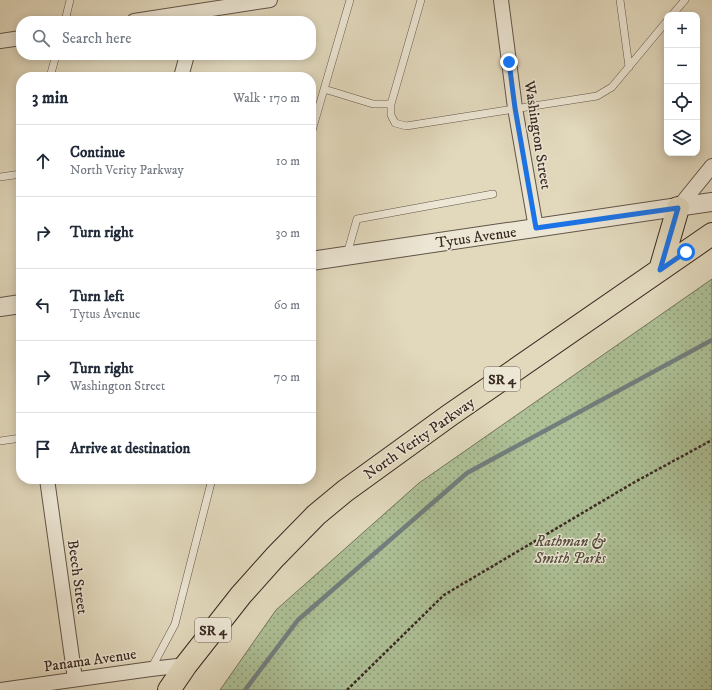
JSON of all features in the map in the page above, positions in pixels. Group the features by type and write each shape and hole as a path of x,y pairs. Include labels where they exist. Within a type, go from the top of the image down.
{"main road":[{"path":"660,270 678,208"},
{"name":"North Verity Parkway","path":"169,690 186,665 241,595 316,515 345,491 456,410 712,234"}],"street":[{"path":"166,16 270,0"},
{"name":"Washington Street","path":"501,0 515,108 536,228"},
{"path":"0,41 16,39"},
{"path":"183,72 186,60"},
{"path":"678,208 712,166"},
{"name":"Tytus Avenue","path":"316,260 712,202"},
{"path":"0,307 16,305"},
{"name":"Beech Street","path":"48,484 75,679"},
{"name":"Panama Avenue","path":"0,690 186,665"}],"lane":[{"path":"66,16 70,0"},
{"path":"316,117 350,0"},
{"path":"421,0 391,104 391,115 396,123 406,126 597,96 612,87 664,25"},
{"path":"620,0 629,67"},
{"path":"674,12 684,0"},
{"path":"51,72 55,60"},
{"path":"324,90 374,104 391,104"},
{"path":"0,176 16,174"},
{"path":"346,256 357,219 493,194"},
{"path":"0,441 16,439"},
{"path":"151,669 175,624 211,484"}],"path":[{"path":"347,690 444,595 633,483 712,440"}],"green space":[{"name":"Rathman & Smith Parks","path":"712,279 712,690 220,690 276,610 419,483"}],"waterway":[{"path":"245,690 298,620 467,473 712,340"}],"route":[{"path":"509,62 515,108 536,228 678,208 660,270 686,252"}]}
